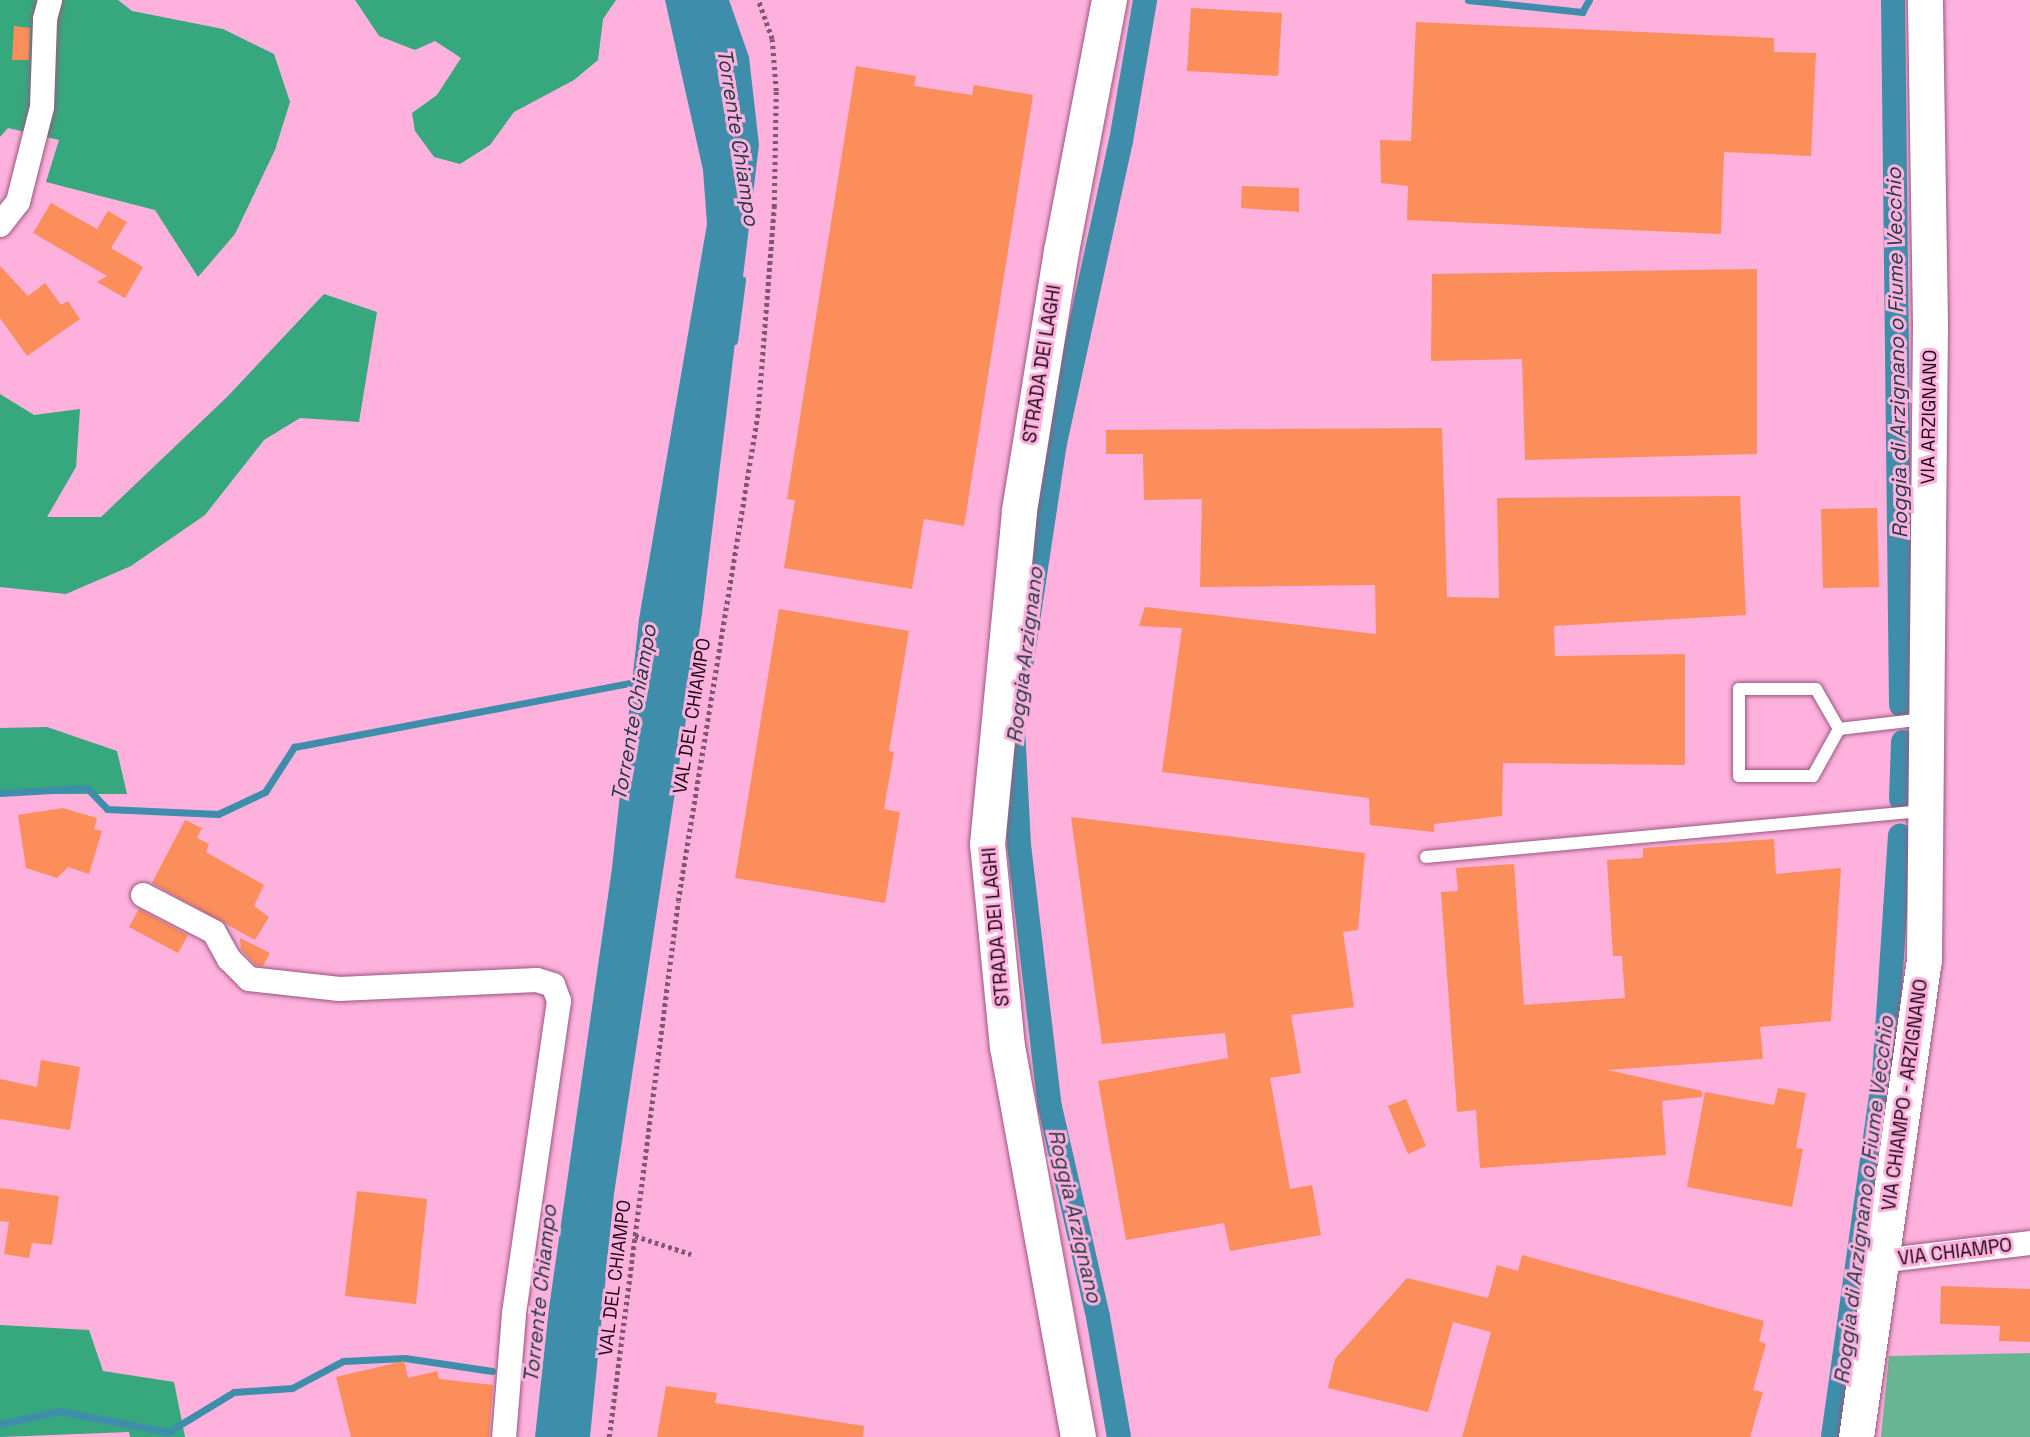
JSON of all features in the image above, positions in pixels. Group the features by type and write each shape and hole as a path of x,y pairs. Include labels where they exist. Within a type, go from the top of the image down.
{"street":[{"path":"0,225 18,202 42,107 45,19 50,0"},
{"name":"STRADA DEI LAGHI","path":"1078,1437 1007,1047 987,844 1019,510 1061,251 1109,0"},
{"name":"VIA ARZIGNANO","path":"1925,0 1930,323 1927,823"},
{"name":"VIA CHIAMPO - ARZIGNANO","path":"1856,1437 1924,961 1927,823"},
{"path":"143,895 214,932 229,960 249,979 339,989 537,980 553,985 559,1001 514,1314 504,1437"},
{"name":"VIA CHIAMPO","path":"1880,1261 2030,1242"}],"lane":[{"path":"1739,689 1816,689 1839,729 1813,776 1740,776 1739,689"},
{"path":"1839,729 1928,718"},
{"path":"1426,857 1927,823"}],"path":[{"name":"VAL DEL CHIAMPO","path":"609,1437 680,888 758,411 774,207 776,91 772,39 758,0"},
{"path":"635,1236 691,1254"}],"green space":[{"path":"0,0 118,0 132,11 223,29 274,54 290,102 275,150 235,234 198,277 155,210 46,182 59,140 8,128 0,137"},
{"path":"355,0 616,0 603,19 598,60 574,80 514,112 490,145 460,164 434,157 415,131 412,113 437,95 461,58 435,41 415,50 379,36"},
{"path":"324,294 377,312 359,422 300,418 264,440 205,515 131,566 66,594 0,587 0,394 34,415 80,409 76,467 47,517 101,517 227,397"},
{"path":"47,727 117,751 127,794 0,794 0,728"},
{"path":"0,1325 89,1330 103,1371 174,1382 185,1437 130,1437 129,1432 0,1437"},
{"path":"2030,1353 2030,1437 1881,1437 1889,1356"}],"water":[{"path":"665,0 729,0 749,57 759,145 702,614 614,1194 590,1437 535,1437 549,1308 612,868 639,619 707,224 703,170"}],"building":[{"path":"1191,8 1282,13 1278,76 1187,71"},
{"path":"1416,22 1774,38 1774,52 1816,53 1811,156 1724,152 1721,234 1407,220 1408,186 1381,183 1380,140 1411,141"},
{"path":"14,26 30,28 29,60 12,60"},
{"path":"856,66 916,76 914,86 972,95 974,85 1033,95 964,526 924,519 912,589 784,568 795,500 787,499"},
{"path":"1242,186 1299,188 1299,212 1241,208"},
{"path":"51,203 97,229 108,211 127,222 111,248 143,267 125,298 97,282 107,276 33,233"},
{"path":"0,266 28,296 45,283 61,305 68,301 80,319 27,356 0,318"},
{"path":"1757,269 1757,454 1525,460 1522,359 1431,361 1432,274"},
{"path":"1442,428 1447,597 1499,598 1497,498 1740,496 1746,615 1554,626 1555,656 1685,654 1685,765 1503,763 1502,816 1434,824 1434,832 1370,825 1369,798 1162,772 1182,628 1139,626 1145,607 1376,634 1375,585 1200,587 1202,499 1144,500 1143,454 1106,454 1106,430"},
{"path":"1877,508 1879,587 1823,588 1821,509"},
{"path":"779,609 909,631 889,751 894,752 884,809 900,812 885,903 735,878"},
{"path":"63,808 97,818 94,829 102,831 89,874 68,867 57,878 26,868 18,815"},
{"path":"1071,817 1365,853 1358,930 1343,932 1354,1007 1291,1015 1301,1073 1270,1078 1290,1189 1312,1185 1321,1235 1230,1251 1224,1223 1126,1240 1098,1081 1228,1058 1225,1033 1102,1044"},
{"path":"185,820 202,828 197,838 209,844 206,852 264,885 254,906 269,917 255,940 152,883"},
{"path":"1774,839 1776,874 1841,868 1831,1021 1760,1027 1763,1059 1608,1070 1702,1091 1702,1097 1662,1101 1666,1155 1480,1168 1476,1110 1457,1112 1441,892 1458,891 1456,868 1514,864 1524,1005 1625,998 1622,956 1613,956 1607,860 1643,858 1643,848"},
{"path":"139,909 188,935 178,953 129,927"},
{"path":"240,938 270,953 263,966 256,965 241,950"},
{"path":"41,1060 80,1067 70,1130 0,1119 0,1079 37,1087"},
{"path":"1778,1088 1806,1093 1796,1148 1803,1149 1792,1207 1687,1187 1705,1092 1774,1105"},
{"path":"1406,1099 1426,1146 1408,1154 1388,1106"},
{"path":"0,1188 59,1196 52,1245 32,1243 29,1258 4,1254 9,1222 0,1221"},
{"path":"357,1191 427,1199 416,1304 345,1296"},
{"path":"1522,1255 1764,1321 1759,1341 1766,1344 1753,1390 1763,1392 1750,1437 1462,1437 1491,1332 1453,1322 1428,1412 1328,1388 1335,1359 1407,1278 1488,1298 1497,1265 1518,1271"},
{"path":"1941,1286 2030,1289 2030,1342 1999,1341 2000,1326 1940,1324"},
{"path":"404,1361 408,1378 437,1371 439,1379 493,1385 489,1437 351,1437 336,1377"},
{"path":"666,1386 717,1393 715,1403 864,1426 863,1437 657,1437"}],"waterway":[{"name":"Roggia Arzignano","path":"1018,687 1055,443 1121,141 1145,0"},
{"path":"1468,0 1582,12 1589,0"},
{"name":"Roggia di Arzignano o Fiume Vecchio","path":"1893,0 1901,705"},
{"name":"Torrente Chiampo","path":"734,341 742,280"},
{"path":"0,793 87,788 107,809 218,814 265,792 294,747 641,681"},
{"name":"Roggia Arzignano","path":"1013,727 1019,845 1050,1107 1098,1317 1119,1437"},
{"name":"Roggia di Arzignano o Fiume Vecchio","path":"1901,799 1903,742"},
{"name":"Roggia di Arzignano o Fiume Vecchio","path":"1833,1437 1884,1076 1900,836"},
{"path":"0,1424 59,1411 168,1432 234,1392 292,1388 343,1361 405,1358 492,1371"}]}
